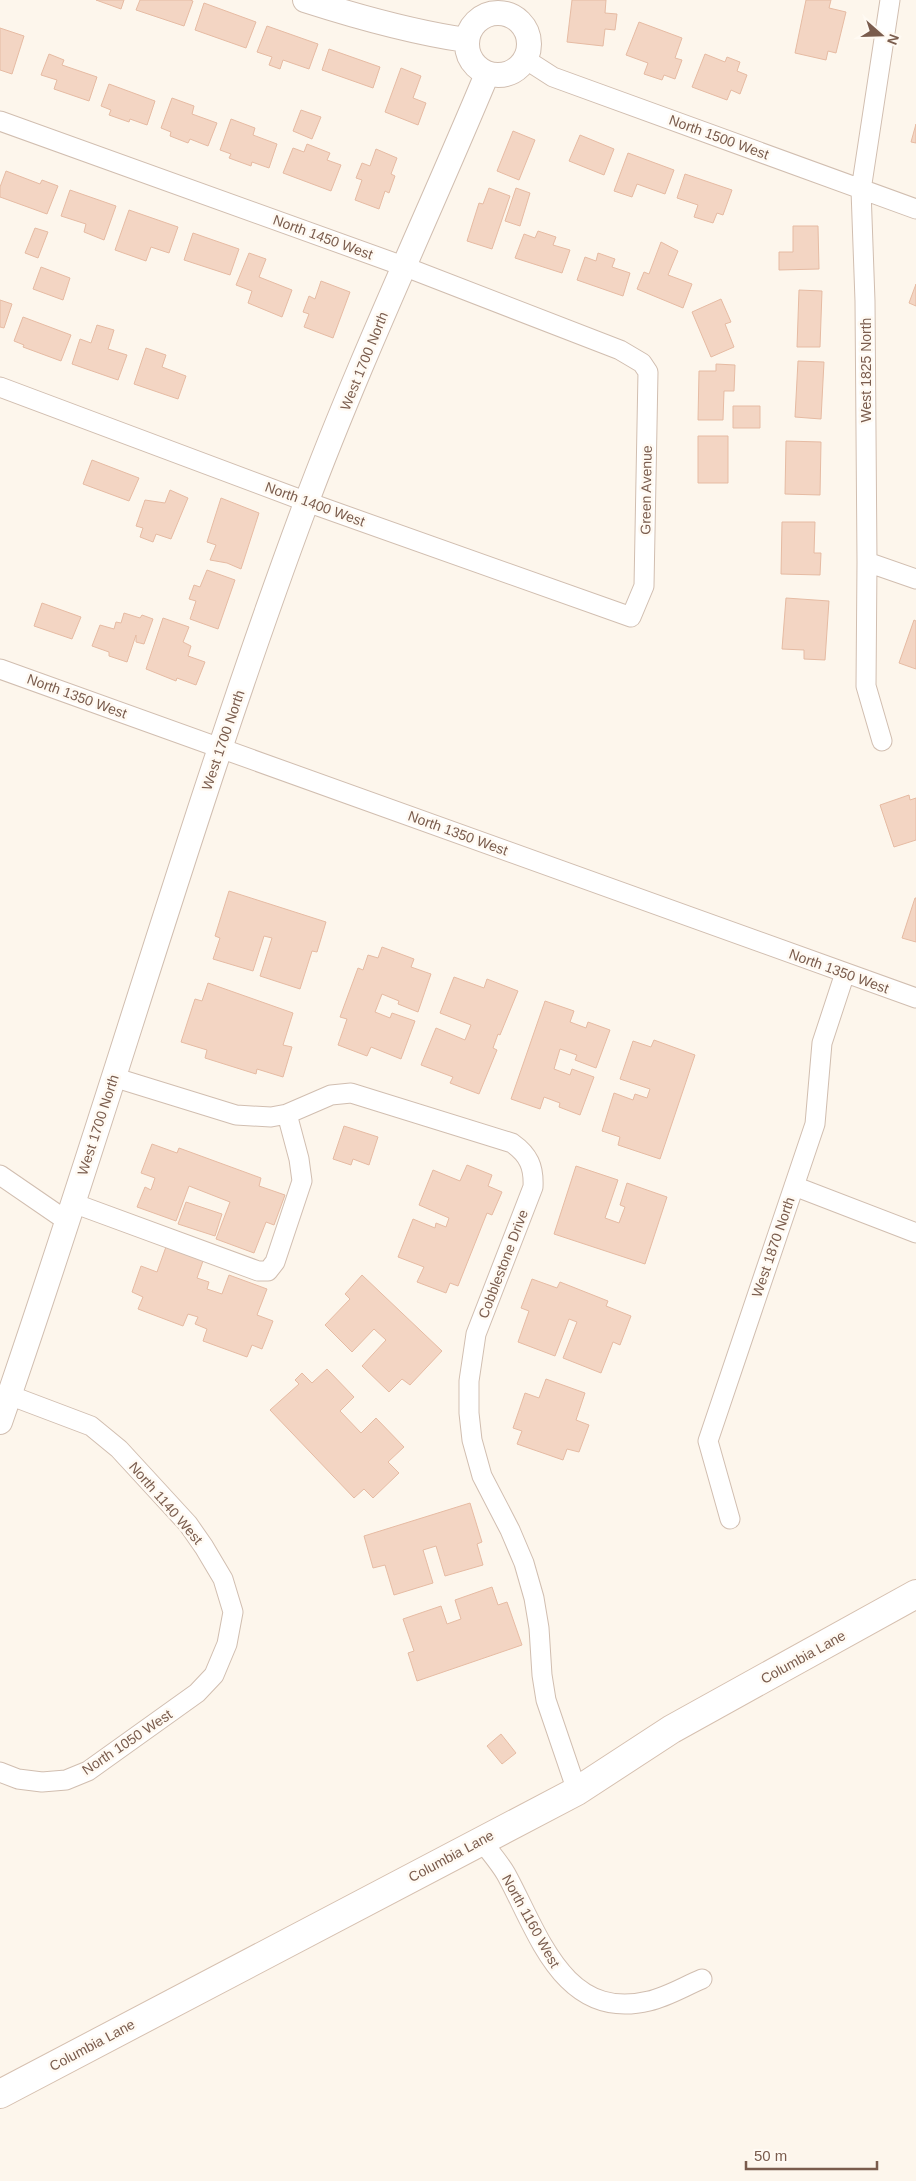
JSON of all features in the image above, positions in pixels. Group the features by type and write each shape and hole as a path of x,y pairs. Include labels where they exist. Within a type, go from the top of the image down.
{"main road":[{"name":"Columbia Lane","path":"0,2094 577,1791 672,1729 905,1600"}],"street":[{"path":"305,0 371,21 432,35 466,40"},
{"name":"West 1825 North","path":"882,741 866,686 868,562 865,301 861,190 890,0"},
{"path":"510,7 525,27 529,38 529,49 525,59 518,68 498,76 486,74 470,60 466,40 470,29 481,17 510,7"},
{"name":"North 1500 West","path":"525,59 553,76 916,209"},
{"name":"West 1700 North","path":"0,1422 220,747 307,502 403,266 486,74"},
{"name":"North 1450 West","path":"0,121 403,266 620,350 642,363"},
{"name":"Green Avenue","path":"631,616 644,586 648,372 642,363"},
{"name":"North 1400 West","path":"0,387 307,502 631,616"},
{"path":"868,562 916,580"},
{"name":"North 1350 West","path":"0,669 916,998"},
{"name":"West 1870 North","path":"730,1519 708,1441 815,1124 822,1043 845,973"},
{"name":"Cobblestone Drive","path":"113,1077 236,1115 255,1118 287,1114 331,1095 359,1094 512,1143 527,1156 534,1171 533,1187 476,1334 472,1349 469,1381 469,1413 472,1440 482,1476 521,1554 534,1598 546,1700 577,1791"},
{"path":"0,1175 70,1212 258,1271 268,1271 275,1262 302,1181 299,1159 287,1114"},
{"path":"794,1186 916,1233"},
{"name":"North 1140 West","path":"9,1395 91,1426 119,1449 188,1524 223,1579 233,1612 228,1644 214,1675"},
{"name":"North 1050 West","path":"0,1772 18,1779 42,1782 66,1780 81,1774 197,1693 214,1675"},
{"name":"North 1160 West","path":"481,1840 505,1872 552,1962 564,1978 576,1988 590,1996 605,2001 630,2004 650,2001 702,1979"}],"building":[{"path":"96,0 124,0 121,9"},
{"path":"140,0 193,1 184,26 136,10"},
{"path":"572,0 606,0 605,13 617,14 615,30 605,29 603,46 567,42"},
{"path":"806,0 831,0 829,8 846,12 836,53 828,51 826,60 795,53"},
{"path":"204,3 256,22 246,48 195,30"},
{"path":"639,22 682,38 675,58 682,60 675,79 664,75 662,80 644,74 648,63 626,55"},
{"path":"267,26 318,44 309,69 283,60 280,69 269,65 272,57 257,52"},
{"path":"0,28 24,36 12,74 0,70"},
{"path":"329,49 380,67 373,88 322,70"},
{"path":"49,54 64,60 62,65 97,77 89,101 54,89 57,80 41,75"},
{"path":"705,54 725,62 727,57 740,62 737,71 747,75 740,94 731,90 727,100 692,87"},
{"path":"401,68 421,76 413,98 426,103 418,125 385,112"},
{"path":"109,84 155,101 147,125 130,119 129,122 109,115 111,110 101,106"},
{"path":"172,98 194,106 192,114 217,123 208,146 190,139 188,143 170,136 171,132 161,128"},
{"path":"301,110 321,117 312,139 293,131"},
{"path":"231,119 255,128 253,135 277,144 269,168 252,162 251,166 229,158 231,154 220,150"},
{"path":"916,124 916,143 911,142"},
{"path":"513,131 535,140 519,180 497,171"},
{"path":"580,135 614,149 604,175 569,161"},
{"path":"307,144 330,153 327,160 341,165 331,191 283,173 293,148 304,152"},
{"path":"376,149 397,158 391,174 395,176 389,193 385,191 379,209 355,200 362,180 356,178 362,163 370,166"},
{"path":"628,153 674,170 665,194 637,184 632,197 614,191"},
{"path":"6,171 40,184 42,180 58,186 47,214 0,197 0,187"},
{"path":"685,174 732,190 723,215 717,213 713,223 694,217 698,205 677,198"},
{"path":"489,188 510,196 492,249 467,241 479,203 483,204"},
{"path":"516,188 530,193 520,226 505,221"},
{"path":"70,190 116,206 104,240 84,232 86,224 61,216"},
{"path":"129,210 178,227 169,253 151,247 146,261 115,250"},
{"path":"793,226 818,226 819,269 779,270 779,252 793,252"},
{"path":"35,228 48,232 38,258 25,253"},
{"path":"538,231 556,237 553,245 570,250 562,273 515,258 524,234 535,238"},
{"path":"193,233 239,249 230,275 184,260"},
{"path":"661,242 678,251 668,275 692,284 683,308 637,289 644,272 649,274"},
{"path":"249,253 266,259 259,277 292,290 282,317 248,303 252,291 236,285"},
{"path":"598,253 615,259 612,267 630,273 623,296 577,280 585,257 596,261"},
{"path":"41,267 70,278 63,300 33,289"},
{"path":"321,281 350,292 333,338 304,327 309,314 303,312 309,296 315,299"},
{"path":"916,284 916,306 909,303"},
{"path":"799,290 822,291 820,347 797,347"},
{"path":"721,299 731,322 725,324 734,347 711,357 692,312"},
{"path":"0,300 12,304 4,328 0,327"},
{"path":"23,317 71,335 61,361 23,347 24,345 14,341"},
{"path":"97,325 114,330 108,349 127,355 118,380 72,364 80,339 91,343"},
{"path":"146,348 166,355 162,367 186,376 178,399 134,384"},
{"path":"798,361 824,362 821,419 795,417"},
{"path":"716,364 735,365 734,391 724,391 723,420 698,420 699,371 716,371"},
{"path":"733,406 760,406 760,428 733,428"},
{"path":"698,436 728,436 728,483 698,483"},
{"path":"786,441 821,442 820,495 785,494"},
{"path":"92,460 139,478 129,501 83,484"},
{"path":"170,490 188,498 171,539 156,534 153,542 140,537 143,528 136,526 145,500 165,503"},
{"path":"221,498 259,513 241,569 227,563 210,560 216,545 207,542"},
{"path":"782,522 815,522 814,553 821,553 820,575 781,574"},
{"path":"207,570 235,580 218,629 190,619 196,601 189,599 194,585 200,587"},
{"path":"786,598 829,601 825,660 804,659 804,650 782,649"},
{"path":"42,603 81,617 72,639 34,626"},
{"path":"124,613 140,618 142,615 153,619 144,644 136,642 136,635 127,662 109,656 109,652 92,646 100,625 114,629 116,622 121,623"},
{"path":"163,618 189,627 183,642 191,646 188,656 205,662 196,685 177,678 176,681 146,669"},
{"path":"914,620 916,621 916,669 899,663"},
{"path":"909,795 910,800 916,798 916,840 894,847 880,805"},
{"path":"229,891 326,922 317,952 312,951 300,989 260,976 272,938 264,936 253,971 213,959 220,938 215,936"},
{"path":"916,898 916,942 902,938"},
{"path":"382,947 414,959 411,967 431,974 418,1012 398,1004 399,1001 382,994 375,1012 390,1018 392,1013 415,1021 401,1059 371,1047 367,1056 338,1045 347,1019 340,1017 358,968 363,970 368,955 378,958"},
{"path":"454,977 484,988 487,979 518,991 500,1035 498,1034 493,1048 497,1050 479,1094 450,1083 453,1077 421,1065 436,1028 465,1040 471,1025 440,1013"},
{"path":"208,983 293,1013 283,1045 292,1047 283,1077 257,1069 256,1074 205,1058 207,1050 181,1042 195,999 202,1001"},
{"path":"545,1001 574,1011 570,1022 586,1028 588,1022 610,1030 596,1068 575,1060 577,1055 560,1049 554,1069 570,1075 572,1069 594,1077 580,1115 559,1107 560,1103 544,1097 540,1109 511,1099"},
{"path":"654,1040 695,1055 660,1159 618,1145 620,1137 602,1131 614,1093 633,1100 635,1094 647,1098 650,1089 620,1079 633,1041 651,1047"},
{"path":"344,1126 378,1137 369,1165 353,1159 351,1165 333,1159"},
{"path":"152,1144 177,1153 179,1148 261,1178 259,1186 285,1195 274,1225 266,1222 254,1253 216,1239 230,1202 189,1186 176,1221 137,1207 145,1187 151,1190 155,1178 141,1173"},
{"path":"467,1165 492,1175 488,1186 502,1192 492,1215 487,1213 458,1286 450,1283 446,1293 417,1282 424,1267 398,1257 413,1219 435,1228 436,1223 446,1227 449,1218 419,1205 433,1170 460,1181"},
{"path":"576,1166 618,1180 605,1218 619,1223 625,1207 620,1205 627,1183 667,1197 645,1264 554,1234"},
{"path":"186,1202 222,1214 215,1236 178,1224"},
{"path":"167,1244 204,1258 197,1278 209,1282 207,1289 222,1294 229,1275 267,1289 257,1315 273,1321 262,1349 252,1345 247,1357 203,1341 207,1329 195,1324 198,1317 188,1314 183,1326 138,1309 143,1297 132,1292 141,1266 157,1272"},
{"path":"362,1275 442,1351 410,1385 402,1379 389,1392 362,1366 386,1340 374,1329 352,1352 325,1325 350,1299 345,1294"},
{"path":"532,1279 557,1288 560,1282 608,1301 606,1306 631,1316 620,1345 613,1342 601,1373 563,1358 577,1322 569,1319 555,1356 518,1342 529,1311 521,1308"},
{"path":"327,1369 354,1397 340,1411 361,1433 376,1418 404,1447 388,1462 399,1473 373,1498 364,1489 354,1498 270,1410 299,1384 295,1380 302,1373 312,1383"},
{"path":"546,1379 585,1393 576,1420 589,1425 579,1452 567,1449 563,1460 517,1444 522,1431 513,1428 525,1393 539,1398"},
{"path":"470,1503 482,1542 477,1544 483,1565 445,1576 436,1546 423,1550 433,1583 394,1595 385,1565 373,1568 364,1536"},
{"path":"492,1587 498,1605 507,1602 522,1645 417,1681 408,1653 414,1651 403,1619 441,1606 447,1624 461,1619 455,1600"},
{"path":"501,1734 516,1753 502,1764 487,1746"}]}
